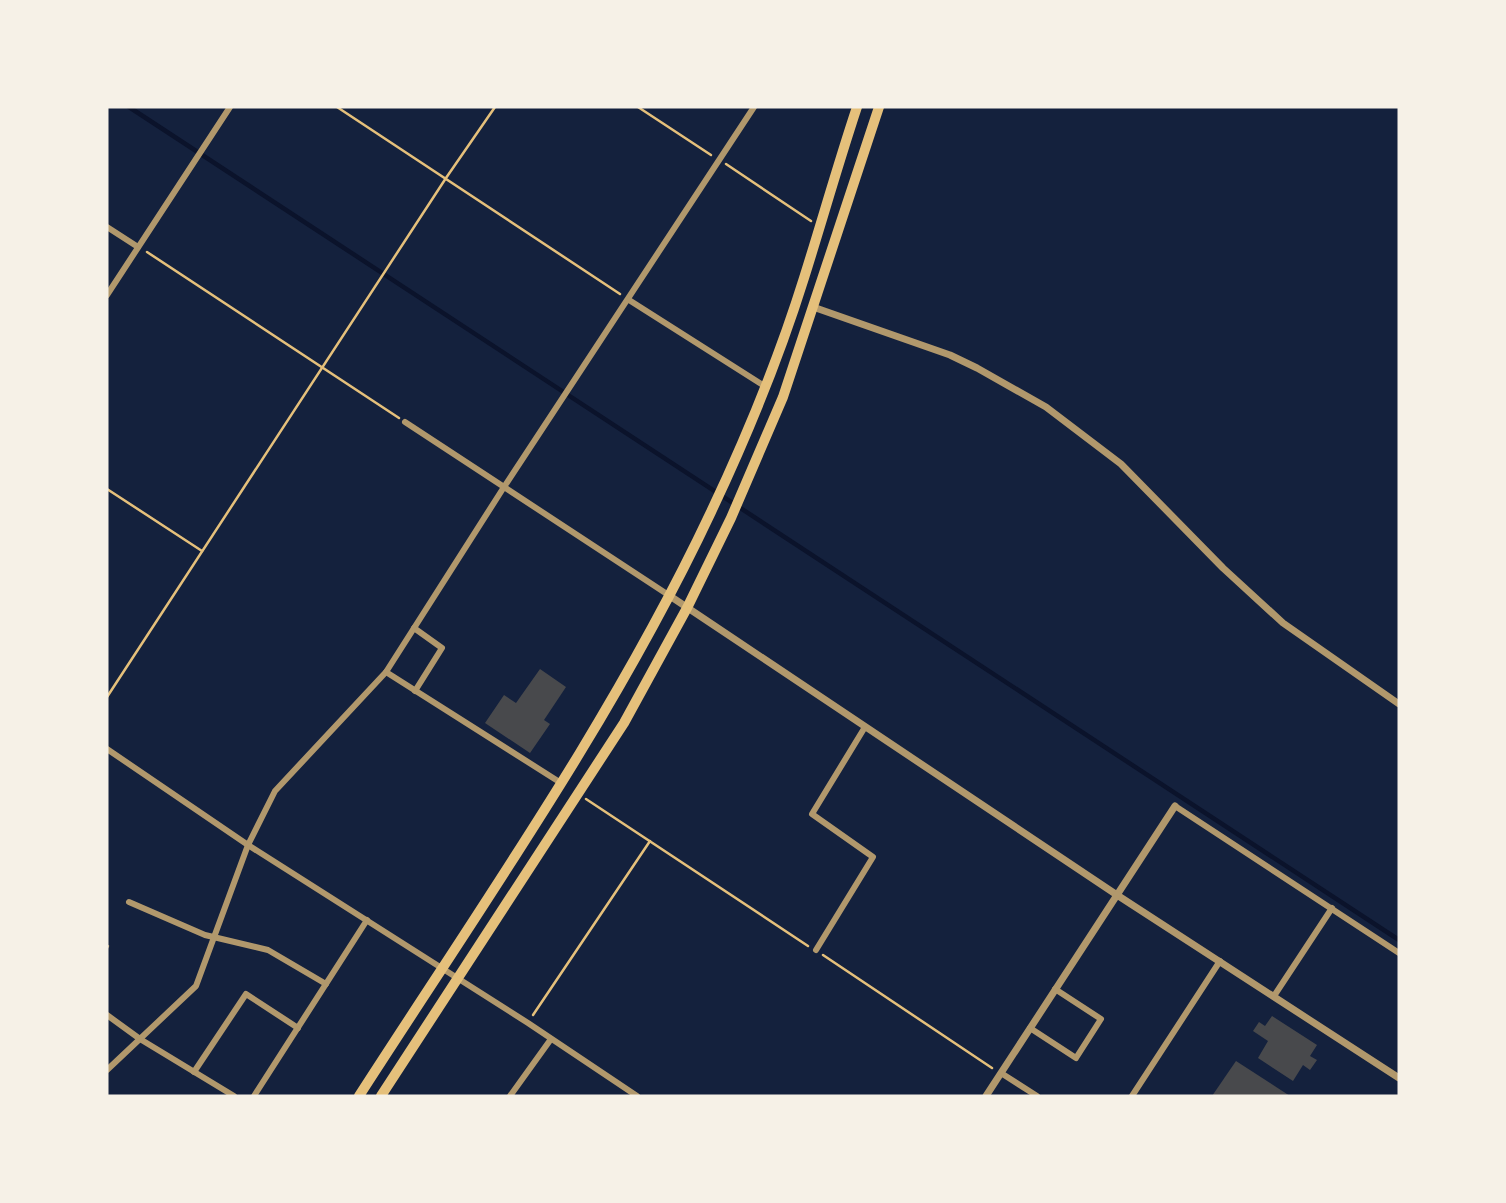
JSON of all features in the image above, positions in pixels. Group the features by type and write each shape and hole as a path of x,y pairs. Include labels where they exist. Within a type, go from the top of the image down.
{"main road":[{"path":"359,1096 561,783 670,596 711,512 766,387 804,278 857,107"},
{"path":"381,1096 624,723 687,608 731,518 783,397 879,107"}],"street":[{"path":"107,295 230,107"},
{"path":"107,1070 196,986 248,845 275,791 386,672 754,107"},
{"path":"107,227 138,247"},
{"path":"629,300 766,387"},
{"path":"813,307 950,355 1046,407 1121,464 1223,568 1283,623 1399,704"},
{"path":"405,422 1117,895 1399,1078"},
{"path":"414,628 442,648 415,691"},
{"path":"386,672 561,783"},
{"path":"816,950 873,857 812,814 865,727"},
{"path":"107,749 248,845 528,1023 637,1096"},
{"path":"986,1096 1175,806 1399,953"},
{"path":"129,902 205,935 268,950 326,984"},
{"path":"1274,996 1332,908"},
{"path":"254,1096 367,920"},
{"path":"1132,1096 1220,961"},
{"path":"1030,1028 1076,1058 1101,1019 1055,989"},
{"path":"194,1072 246,994 298,1028"},
{"path":"107,1015 140,1039 233,1096"},
{"path":"510,1096 551,1039"},
{"path":"1001,1073 1037,1096"}],"path":[{"path":"337,107 629,300"},
{"path":"107,697 495,107"},
{"path":"638,107 820,226"},
{"path":"138,247 405,422"},
{"path":"107,489 202,551"},
{"path":"578,794 1001,1073"},
{"path":"528,1023 650,841"}],"building":[{"path":"540,669 566,687 544,720 550,724 530,753 485,723 504,695 516,703"},
{"path":"1272,1016 1317,1045 1310,1056 1317,1060 1310,1070 1303,1065 1293,1081 1258,1058 1268,1041 1253,1031 1259,1022 1265,1026"},
{"path":"1236,1061 1290,1096 1212,1096"}],"waterway":[{"path":"129,107 1399,940"}]}
